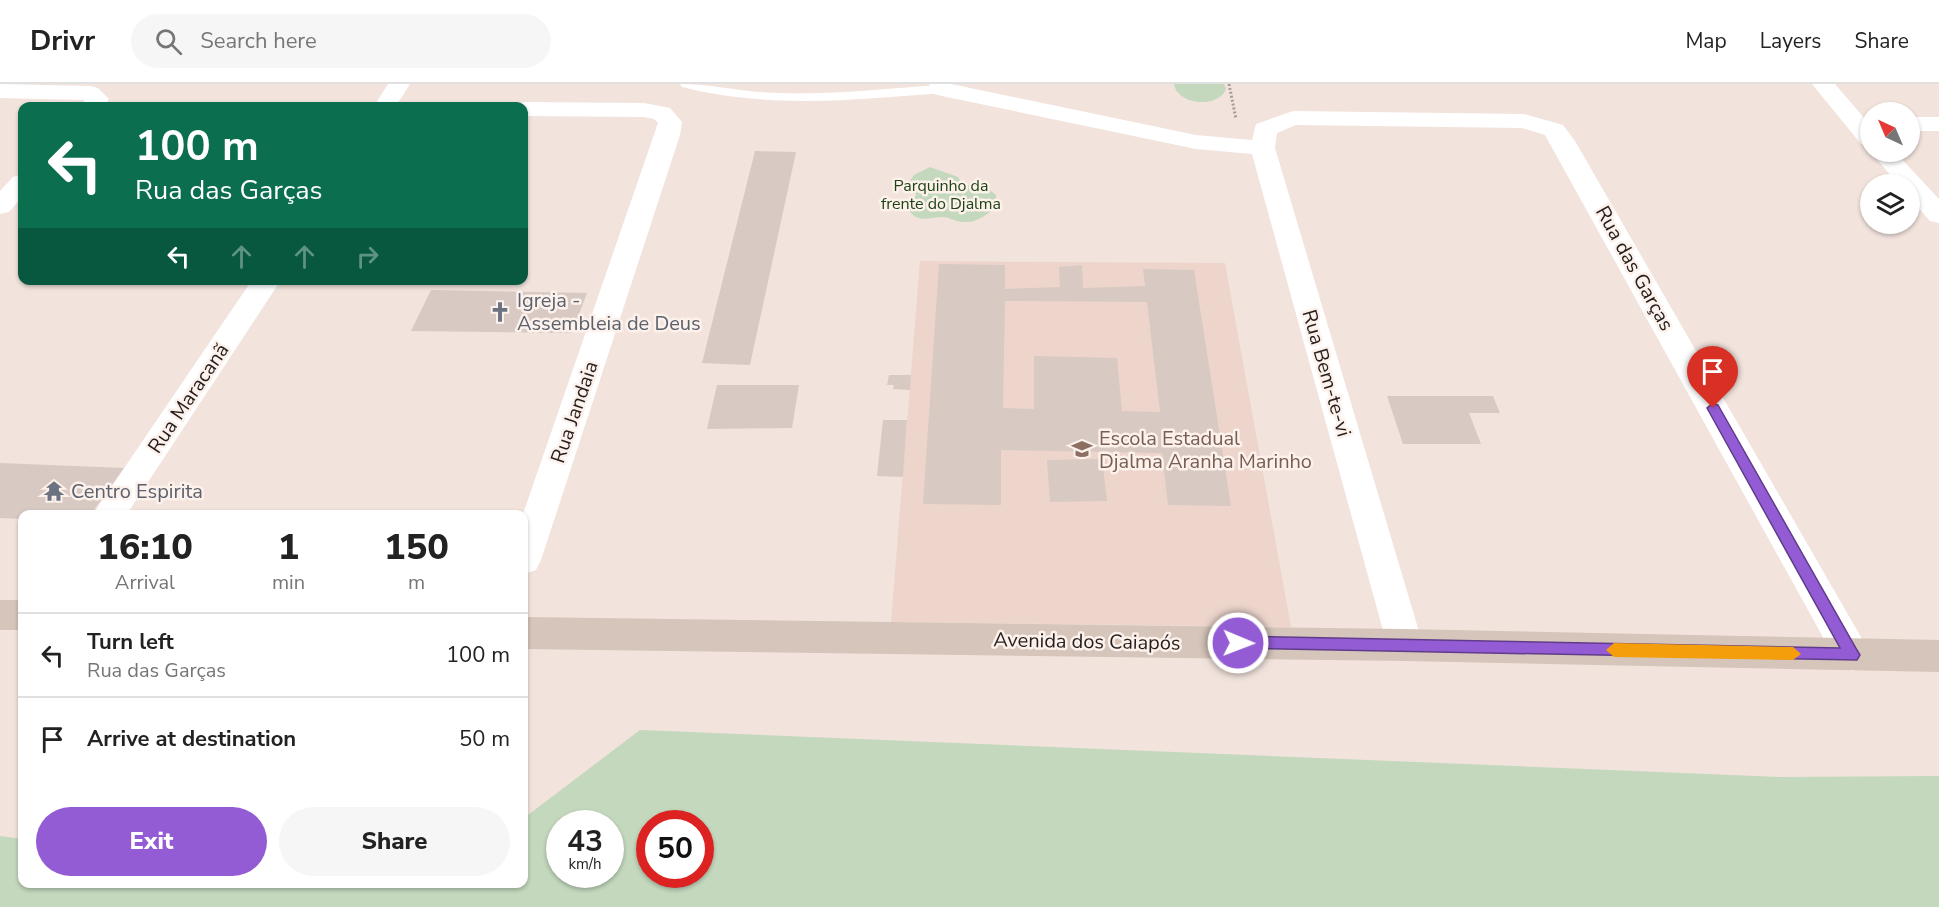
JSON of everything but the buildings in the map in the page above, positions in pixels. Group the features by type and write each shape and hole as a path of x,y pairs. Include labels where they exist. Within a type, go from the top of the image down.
{"main road":[{"path":"0,615 18,615"},
{"name":"Avenida dos Caiapós","path":"528,633 1405,645 1939,656"}],"street":[{"path":"388,102 399,84"},
{"path":"1823,84 1860,123"},
{"path":"941,86 1196,142 1252,147"},
{"path":"0,91 90,93 97,99 96,102"},
{"name":"Rua Jandaia","path":"528,109 644,110 662,113 670,122 668,135 528,549"},
{"name":"Rua das Garças","path":"1252,147 1265,129 1293,118 1524,121 1554,130 1563,141 1852,655"},
{"path":"1920,124 1939,124"},
{"name":"Rua Bem-te-vi","path":"1252,147 1405,645"},
{"path":"1891,162 1939,215"},
{"path":"0,206 18,186"},
{"name":"Rua Maracanã","path":"112,510 264,285"}],"lane":[{"path":"687,84 702,89 788,99 941,86"}],"path":[{"path":"1229,84 1252,147"}],"shaded area":[{"name":"Escola Estadual Djalma Aranha Marinho","path":"920,261 1225,263 1291,627 891,622"}],"green space":[{"path":"1174,84 1224,84 1226,89 1215,100 1199,102 1182,96"},
{"name":"Parquinho da frente do Djalma","path":"930,167 958,177 963,186 977,185 988,189 996,195 995,208 982,217 968,222 945,217 923,219 915,216 907,207 911,199 917,195 911,192 908,184 914,175"},
{"path":"640,730 1780,777 1939,776 1939,907 0,907 0,836 18,838 18,888 528,888 528,815"}],"slow traffic":[{"path":"1614,650 1793,654"}],"place":[{"name":"Igreja - Assembleia de Deus","path":"500,312"},
{"name":"Escola Estadual Djalma Aranha Marinho","path":"1082,449"},
{"name":"Centro Espirita","path":"54,491"}],"route":[{"path":"1238,643 1852,655 1713,408"}]}
